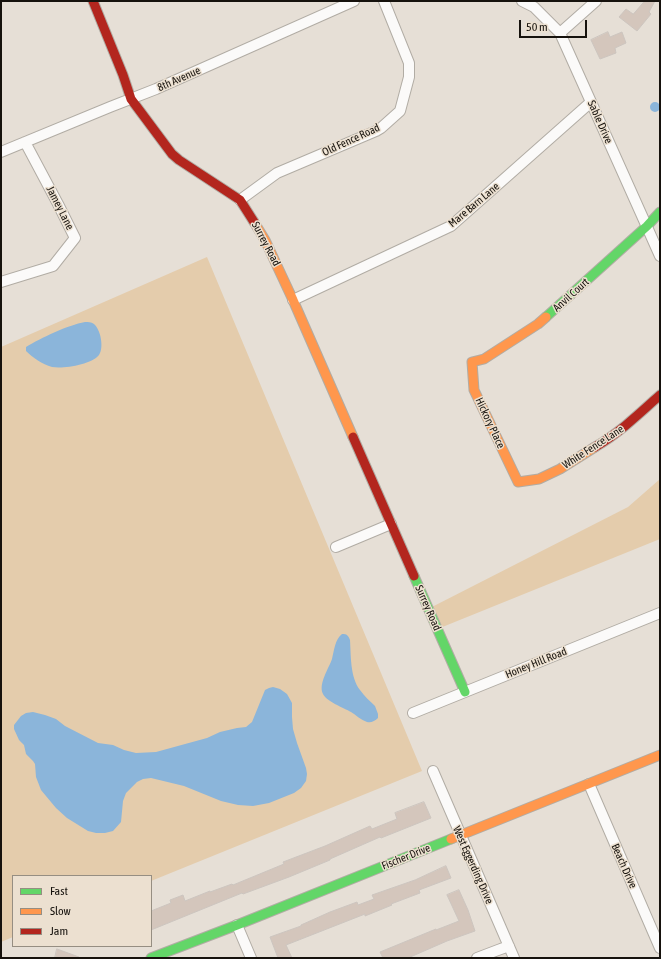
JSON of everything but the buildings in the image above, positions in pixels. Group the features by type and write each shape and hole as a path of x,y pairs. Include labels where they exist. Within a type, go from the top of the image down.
{"street":[{"name":"Surrey Road","path":"93,1 123,75 131,99 172,154 240,200 265,240 294,300 465,692"},
{"name":"8th Avenue","path":"1,152 163,86 354,1"},
{"name":"Old Fence Road","path":"240,200 278,173 376,131 400,111 409,77 409,63 384,1"},
{"name":"Sable Drive","path":"522,1 534,7 560,34 660,256"},
{"path":"560,34 596,1"},
{"name":"Mare Barn Lane","path":"294,300 451,226 591,102"},
{"name":"Jamey Lane","path":"1,282 53,266 75,238 25,142"},
{"name":"Anvil Court","path":"472,362 484,358 544,319 647,226 660,212"},
{"name":"Hickory Place","path":"472,362 474,390 518,482"},
{"name":"White Fence Lane","path":"518,482 539,479 566,465 605,441 660,395"},
{"path":"336,547 391,524"},
{"name":"Honey Hill Road","path":"413,713 660,612"},
{"name":"Fischer Drive","path":"151,958 237,925 660,755"},
{"name":"West Eggerding Drive","path":"433,771 514,958"},
{"name":"Beach Drive","path":"589,784 660,948"},
{"path":"237,925 251,958"},
{"path":"477,958 509,946"}],"shaded area":[{"path":"207,257 422,771 152,881 152,875 12,875 12,937 1,942 1,347"},
{"path":"660,479 660,539 435,630 426,610 628,507"}],"water":[{"path":"653,102 657,102 660,107 657,112 653,112 650,109 650,105"},
{"path":"85,322 91,322 98,330 101,339 101,352 95,358 84,364 70,367 52,367 38,360 26,351 26,347 47,336"},
{"path":"342,634 347,635 350,640 354,679 363,694 375,706 378,714 378,718 373,722 363,720 331,702 323,694 322,686 324,676 332,659 336,642"},
{"path":"273,687 280,689 287,694 292,703 293,729 307,774 306,781 301,788 294,793 269,803 253,806 238,805 221,801 184,786 151,778 143,779 137,782 126,793 123,801 121,822 113,831 105,833 88,831 67,818 56,808 41,790 36,777 35,764 26,754 24,745 19,740 14,729 14,725 21,716 26,713 33,712 56,719 65,726 98,743 113,745 136,753 156,752 207,738 220,732 246,727 252,722 265,690"}],"traffic: fast":[{"path":"546,317 647,226 660,212"},
{"path":"414,576 465,692"},
{"path":"151,958 451,839"}],"traffic: slow":[{"path":"254,222 265,240 293,300 353,437"},
{"path":"546,317 538,324 484,359 472,362 474,390 518,482 539,479 560,469 595,447"},
{"path":"451,839 660,755"}],"traffic: jam":[{"path":"93,1 123,75 131,99 172,154 240,200 254,222"},
{"path":"595,447 621,429 660,395"},
{"path":"353,437 414,576"}]}
